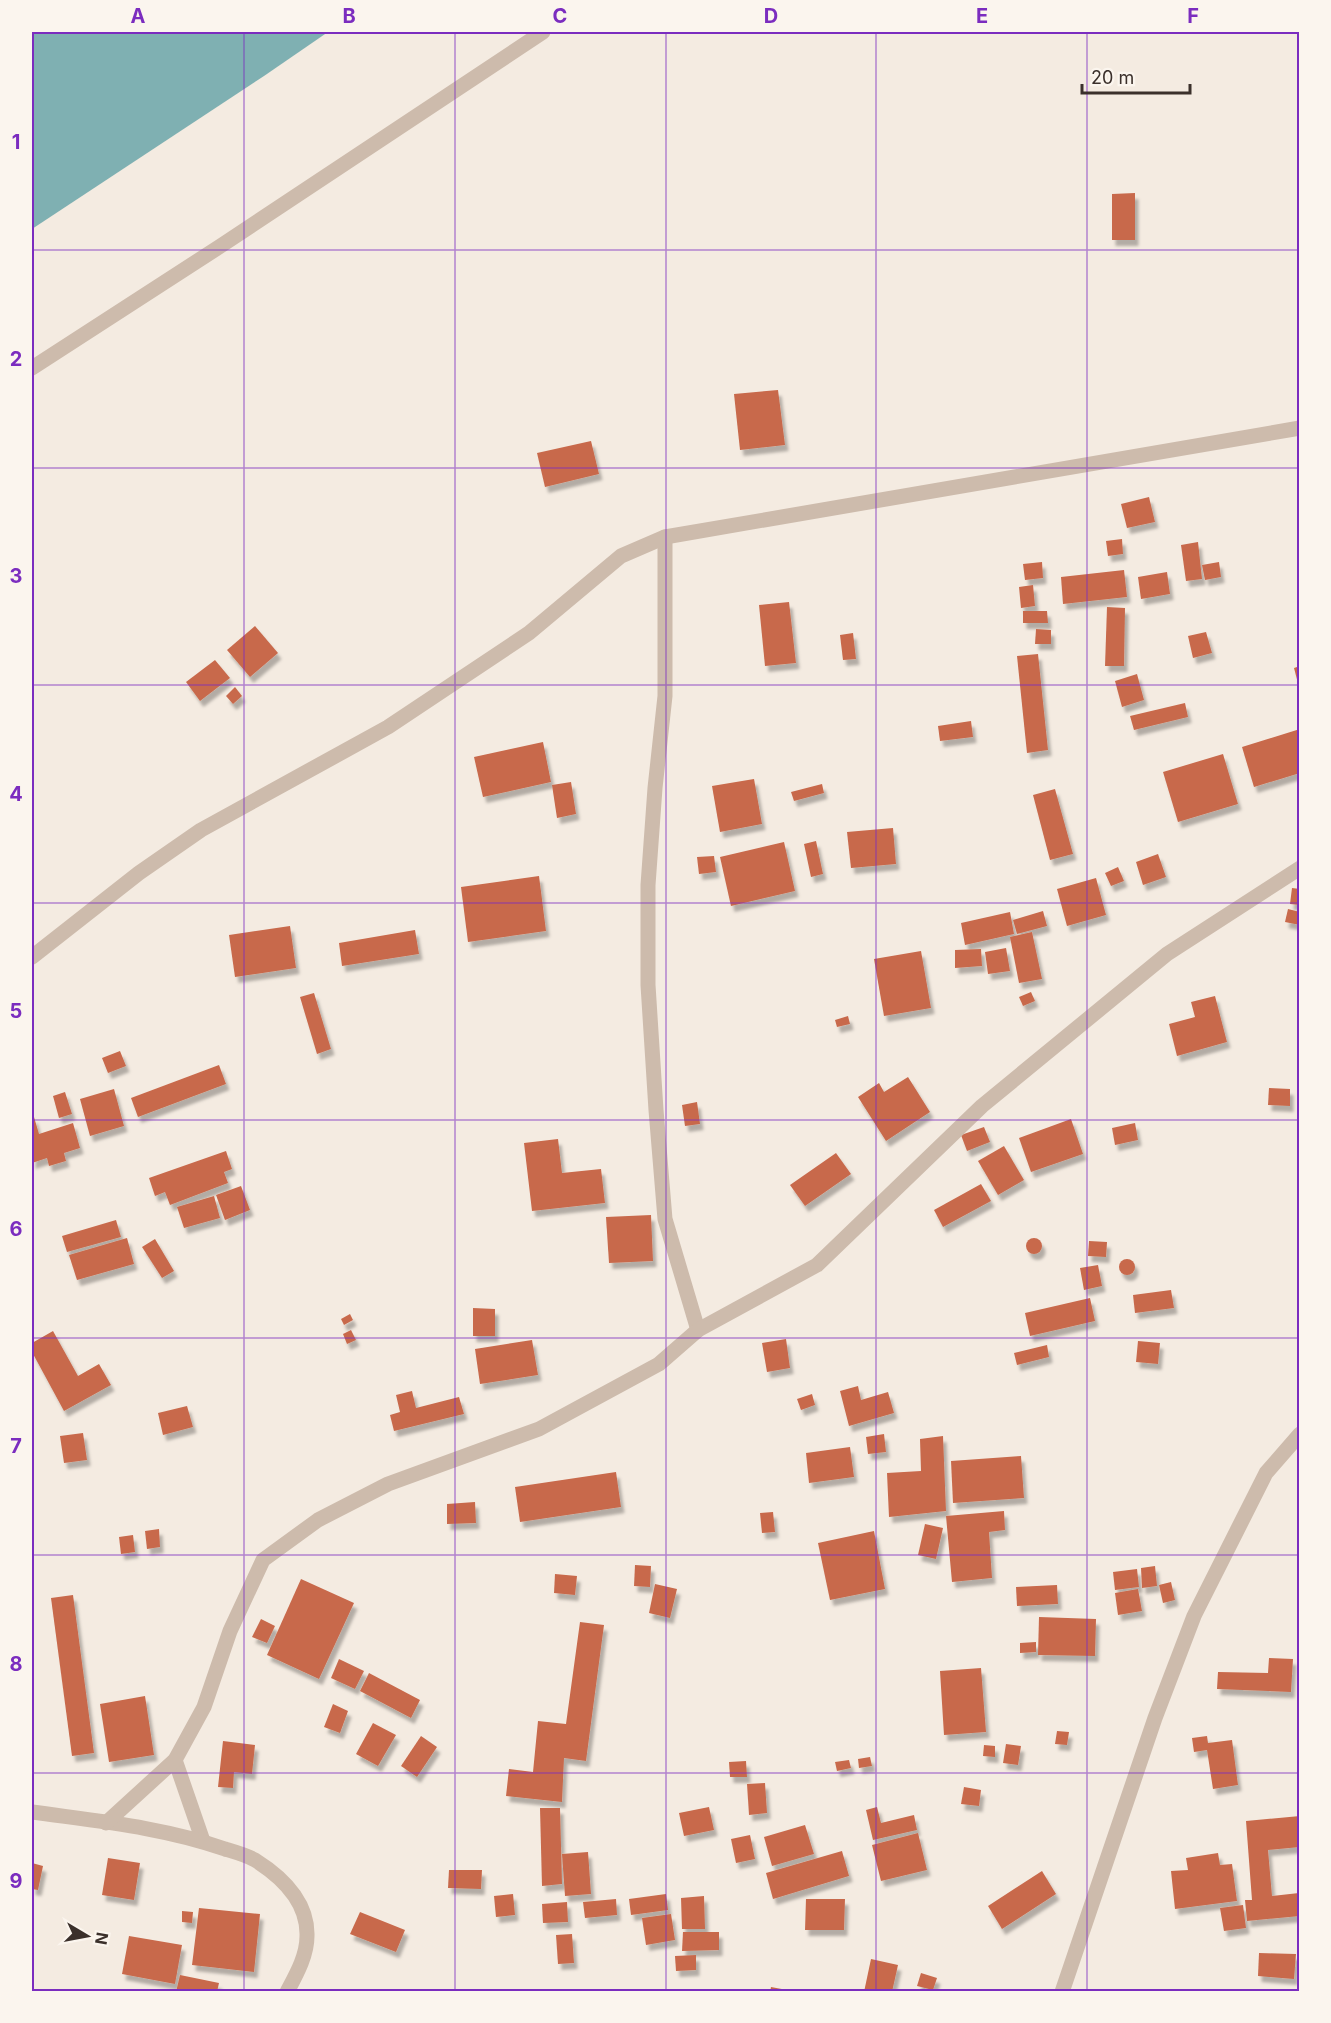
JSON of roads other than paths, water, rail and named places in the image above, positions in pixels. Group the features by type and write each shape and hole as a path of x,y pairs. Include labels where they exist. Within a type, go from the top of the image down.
{"street":[{"path":"32,368 543,32"},
{"path":"32,957 139,873 201,830 388,727 529,633 621,556 665,537 1299,428"},
{"path":"665,537 665,696 648,885 648,986 665,1219 698,1330"},
{"path":"106,1823 175,1760 204,1707 230,1631 263,1560 318,1521 388,1484 538,1429 659,1364 698,1330 817,1265 982,1106 1167,954 1299,868"},
{"path":"1062,1992 1155,1718 1194,1616 1266,1473 1299,1434"},
{"path":"175,1760 203,1841"},
{"path":"32,1812 136,1827 203,1841 254,1859 283,1881 302,1906 307,1936 299,1969 287,1992"}],"water":[{"path":"32,32 328,32 32,229"}]}
